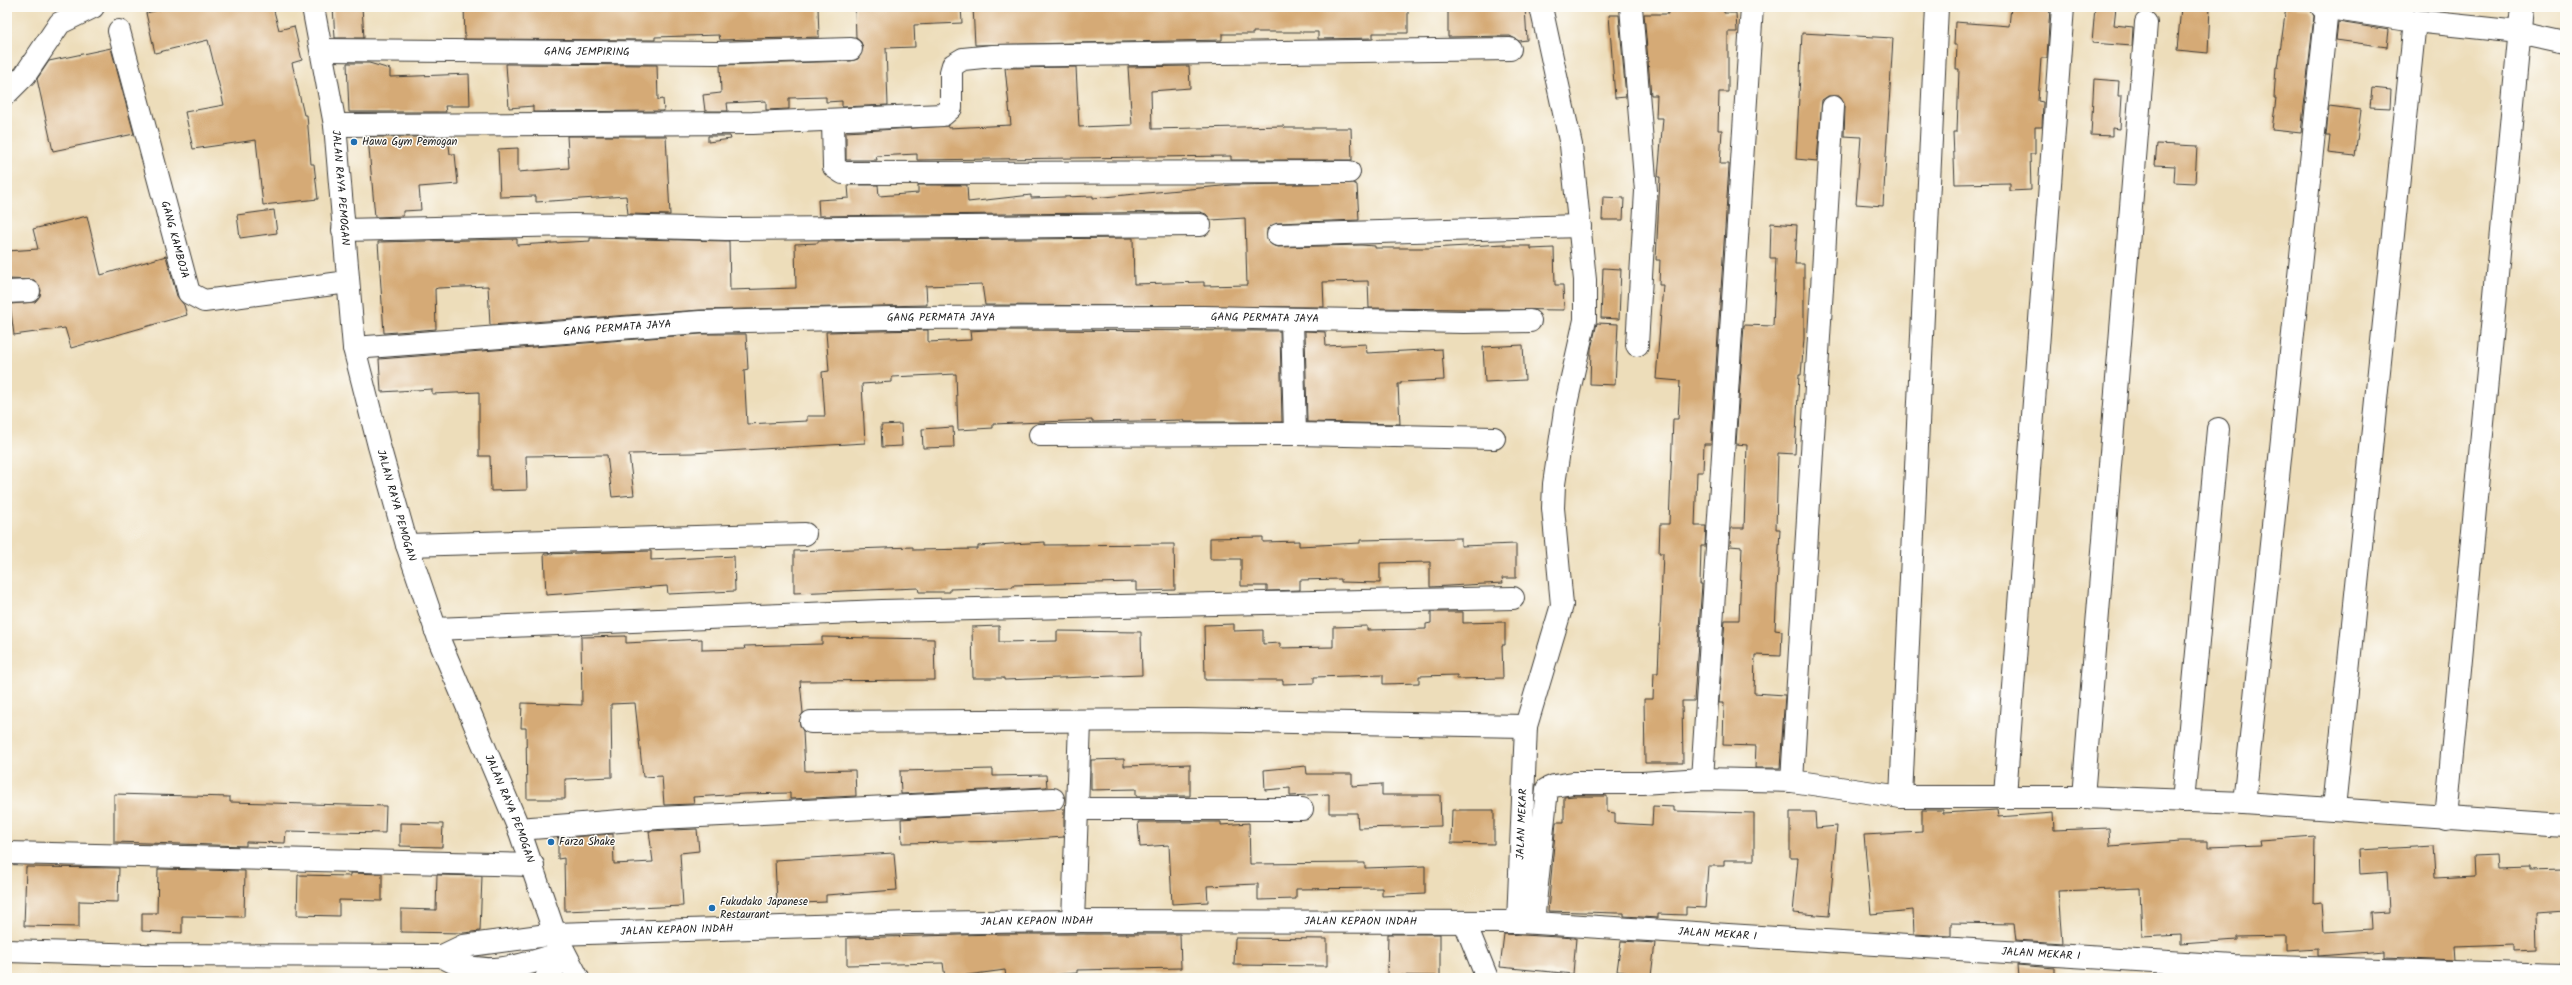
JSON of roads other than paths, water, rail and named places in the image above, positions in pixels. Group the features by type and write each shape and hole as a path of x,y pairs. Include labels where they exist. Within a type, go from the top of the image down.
{"street":[{"path":"7,93 25,75 60,23 94,7"},
{"name":"JALAN RAYA PEMOGAN","path":"314,7 336,125 343,230 354,348 407,545 436,629 533,865 561,947 578,978"},
{"name":"JALAN MEKAR","path":"1525,922 1526,726 1562,605 1554,508 1554,484 1566,404 1585,320 1580,226 1571,145 1541,7"},
{"path":"1631,7 1646,191 1638,345"},
{"path":"1702,779 1752,7"},
{"path":"1902,797 1936,7"},
{"path":"2005,796 2063,7"},
{"path":"2446,818 2522,7"},
{"path":"2244,803 2325,8 2394,12 2415,21 2519,32 2565,42"},
{"path":"2334,808 2415,21"},
{"path":"2083,797 2146,23"},
{"name":"GANG KAMBOJA","path":"119,31 189,293 204,300 348,282"},
{"name":"GANG JEMPIRING","path":"323,50 716,53 851,49"},
{"path":"336,125 534,125 833,120 943,115 951,108 951,72 953,65 963,59 993,56 1510,49"},
{"path":"1792,781 1833,106"},
{"path":"833,120 834,167 837,171 843,173 1349,172"},
{"path":"343,230 566,225 726,229 1200,225"},
{"path":"1278,235 1580,226"},
{"path":"7,292 29,291"},
{"name":"GANG PERMATA JAYA","path":"354,348 700,322 892,318 1203,317 1530,321"},
{"path":"1292,319 1295,434"},
{"path":"2183,801 2218,429"},
{"path":"1040,436 1295,434 1494,438"},
{"path":"407,545 805,534"},
{"path":"436,629 882,611 1513,598"},
{"path":"811,722 1080,722 1186,720 1526,726"},
{"path":"1073,921 1080,722"},
{"path":"1525,922 1547,789 1554,786 1574,783 1642,783 1702,779 1792,781 1902,797 2083,797 2244,803 2565,825"},
{"path":"519,829 658,818 1053,799"},
{"path":"1077,809 1302,809"},
{"path":"7,852 533,865"},
{"name":"JALAN KEPAON INDAH","path":"561,947 912,923 1073,921 1525,922"},
{"name":"JALAN MEKAR I","path":"1525,922 2234,966 2565,975"},
{"path":"1465,923 1487,978"},
{"path":"7,951 153,955 442,956 463,946 561,947"},
{"path":"442,956 452,963 464,966 503,969 522,966 561,947"},
{"path":"546,978 561,947"}],"place":[{"name":"Hawa Gym Pemogan","path":"354,142"},
{"name":"Farza Shake","path":"551,842"},
{"name":"Fukudako Japanese Restaurant","path":"712,908"}]}
